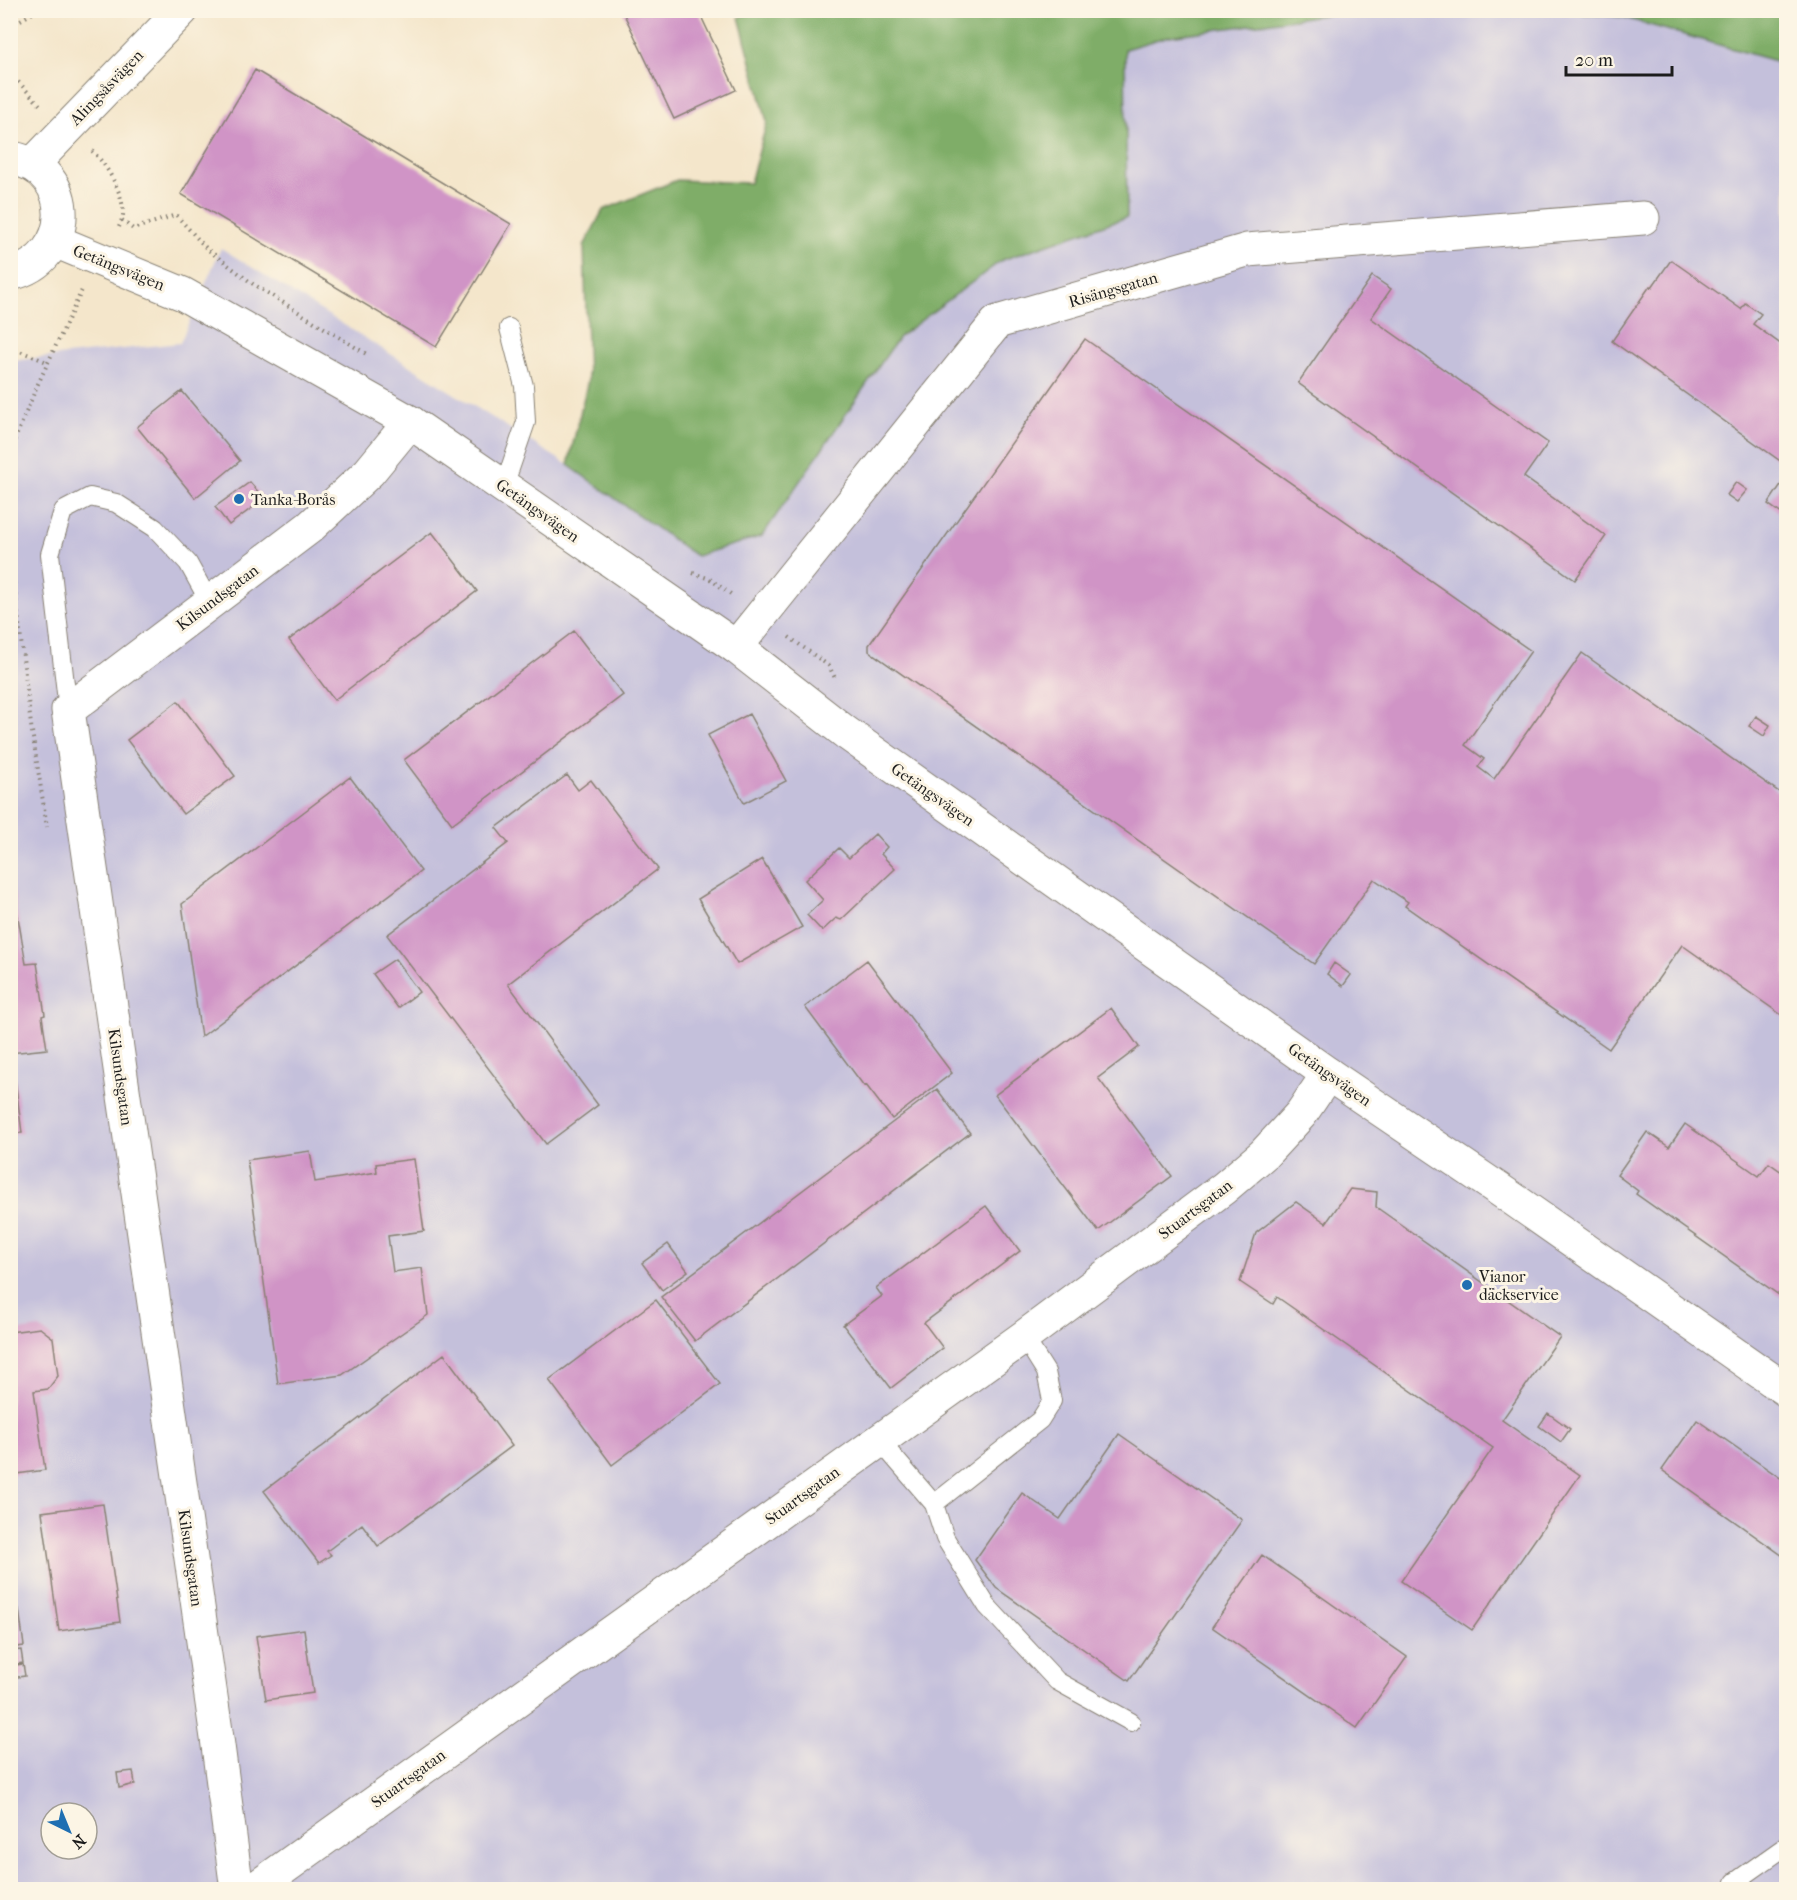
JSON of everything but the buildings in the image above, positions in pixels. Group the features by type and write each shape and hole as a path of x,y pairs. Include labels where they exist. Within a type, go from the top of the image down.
{"street":[{"name":"Alingsåsvägen","path":"21,162 182,10"},
{"path":"10,273 22,271 36,264 47,254 55,241 61,213 52,185 43,174 21,162"},
{"name":"Risängsgatan","path":"736,647 997,322 1248,250 1642,218"},
{"name":"Getängsvägen","path":"55,241 183,294 410,422 736,647 845,732 1328,1074 1523,1206 1786,1390"},
{"name":"Kilsundsgatan","path":"237,1890 68,710 309,527 369,472 410,422"},
{"name":"Stuartsgatan","path":"253,1890 1024,1337 1224,1188 1264,1154 1301,1114 1328,1074"}],"lane":[{"path":"504,486 526,422 524,386 509,328"},
{"path":"68,710 50,554 63,511 90,497 116,503 154,528 188,563 210,603"},
{"path":"934,1504 1040,1420 1052,1401 1046,1372 1024,1337"},
{"path":"879,1440 934,1504 945,1538 987,1606 1057,1681 1131,1722"},
{"path":"1733,1887 1786,1846"}],"path":[{"path":"10,26 38,10"},
{"path":"10,347 47,362"}],"shaded area":[{"path":"1545,10 1622,17 1775,61 1786,72 1786,1889 11,1889 10,361 180,343 221,248 568,465 697,556 762,536 899,338 1002,260 1127,217 1125,49 1169,36 1353,11"}],"green space":[{"path":"762,10 1353,11 1169,36 1125,49 1127,217 1002,260 899,337 762,536 696,556 568,465 588,380 584,246 603,210 677,180 750,183 767,122 739,17"},
{"path":"1545,11 1786,11 1786,72 1775,61 1622,17"}],"place":[{"name":"Tanka-Borås","path":"239,499"},
{"name":"Vianor däckservice","path":"1467,1285"}]}
